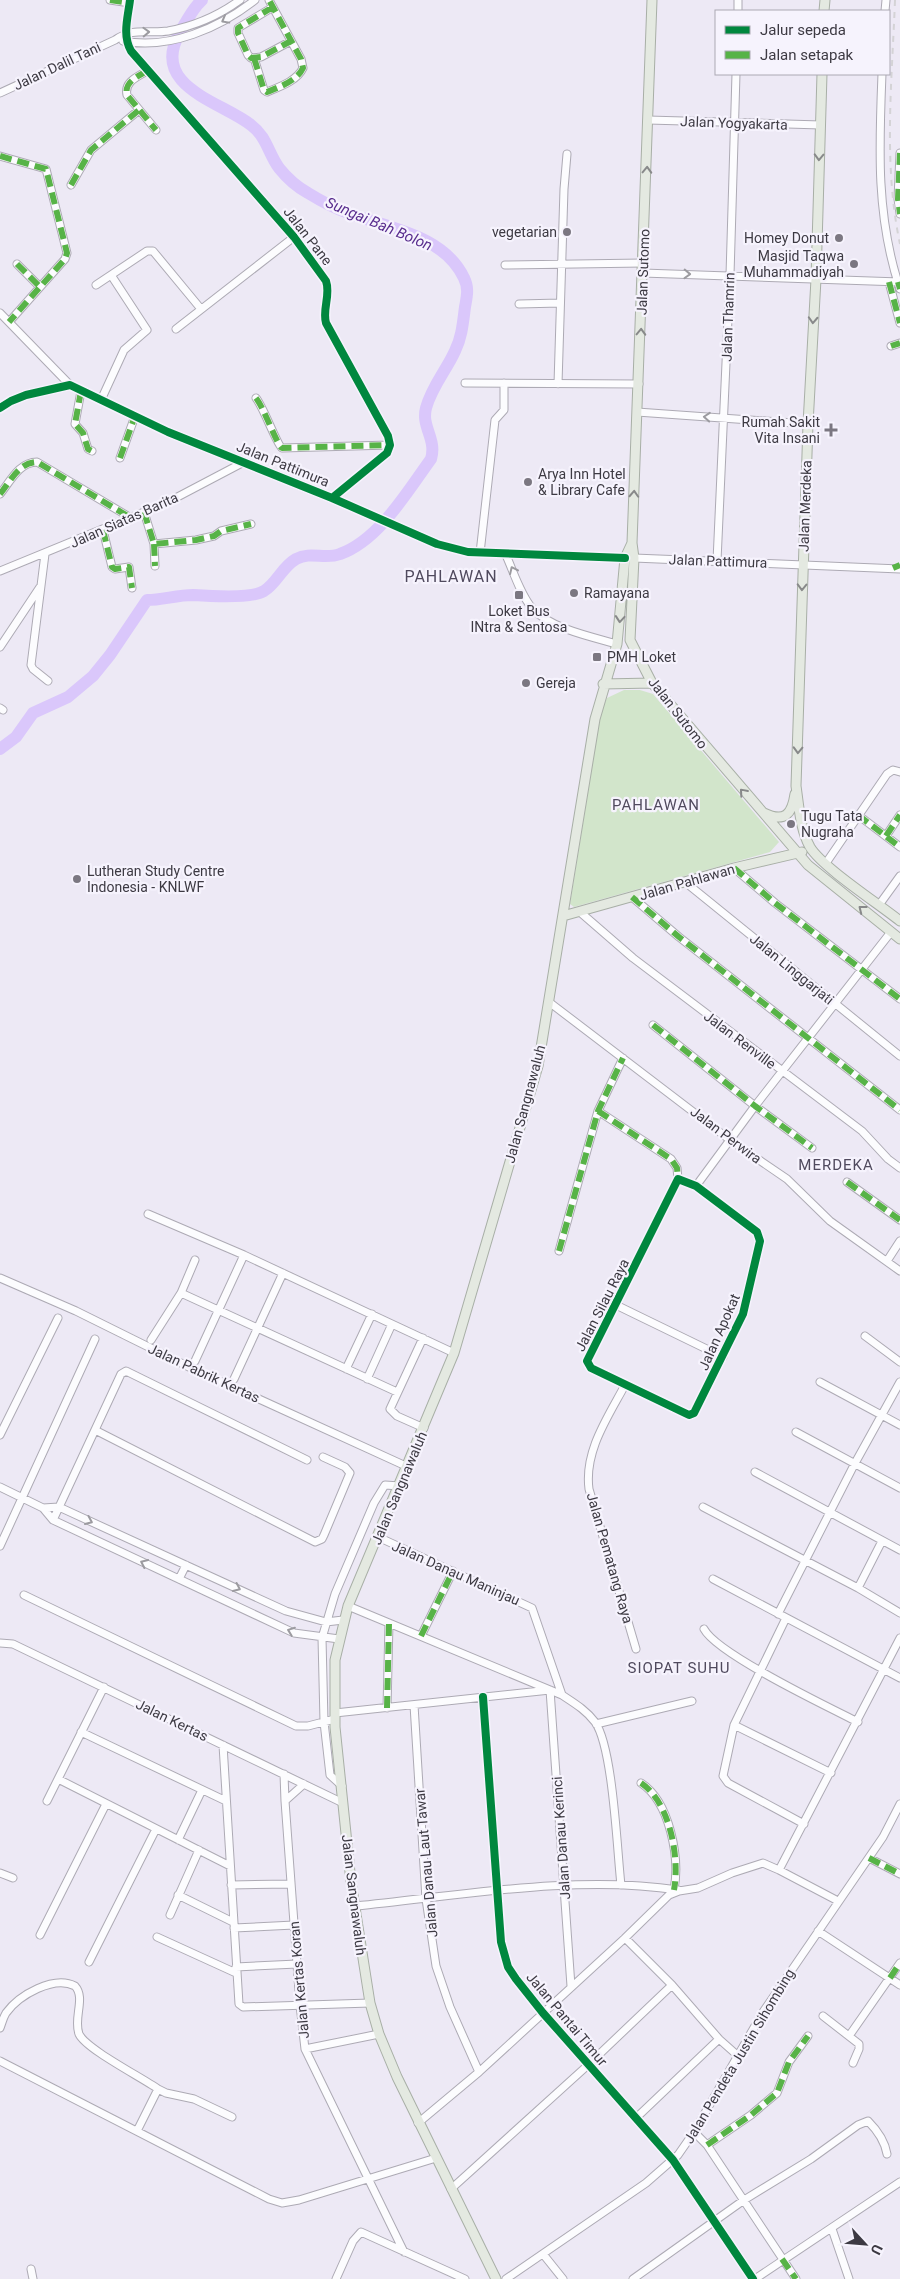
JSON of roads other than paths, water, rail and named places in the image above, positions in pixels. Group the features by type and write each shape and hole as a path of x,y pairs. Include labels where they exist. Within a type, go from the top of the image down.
{"main road":[{"name":"Jalan Sutomo","path":"617,644 632,543 652,0"},
{"name":"Jalan Merdeka","path":"810,847 801,820 796,786 822,75"},
{"name":"Jalan Sutomo","path":"629,558 630,640 652,683 759,810 784,835 817,874 900,939"},
{"name":"Jalan Sangnawaluh","path":"496,2279 418,2124 379,2034 370,2003 343,1803 335,1716 335,1660 343,1620 348,1606 408,1467 454,1353 538,1066 595,719 617,644"},
{"path":"604,684 652,683"},
{"path":"759,810 772,816 786,815 791,810 796,786"},
{"path":"810,847 826,863 897,919 888,929"},
{"name":"Jalan Pahlawan","path":"563,916 734,868 799,854 810,847"}],"street":[{"path":"110,0 130,1"},
{"path":"126,32 166,31 190,26 210,19 240,0"},
{"name":"Jalan Dalil Tani","path":"115,40 127,42 166,41 192,34 213,27 255,0"},
{"name":"Jalan Pane","path":"130,1 126,32 127,42 147,71 228,160 294,237 326,281 328,287 326,323 388,436 390,445"},
{"path":"271,3 301,59 303,68 300,75 286,84 267,92 264,90 254,58 248,55 238,33 238,28 271,3"},
{"name":"Jalan Dalil Tani","path":"0,93 115,40 126,32"},
{"path":"254,58 291,41"},
{"path":"147,71 129,82 126,90 139,110 156,130"},
{"name":"Jalan Thamrin","path":"717,561 730,275 736,75"},
{"path":"643,273 730,275 899,284 881,207 879,161 882,75"},
{"path":"71,185 91,150 139,110"},
{"name":"Jalan Yogyakarta","path":"648,120 820,126"},
{"path":"900,153 898,199 900,214"},
{"path":"558,384 561,266 567,154"},
{"path":"0,156 46,169 67,256 9,322"},
{"path":"176,329 294,237"},
{"path":"96,285 147,251 153,251 201,310"},
{"path":"505,265 561,266 643,263"},
{"path":"16,264 40,287"},
{"path":"101,400 124,350 147,330 111,275"},
{"path":"889,282 900,323"},
{"path":"519,304 560,303"},
{"name":"Jalan Pattimura","path":"0,313 70,385 81,391 135,416 437,544 480,553 898,567"},
{"path":"891,346 900,343"},
{"path":"465,383 639,384"},
{"path":"480,553 494,420 504,410 504,383"},
{"path":"0,408 11,401 26,396 70,385"},
{"path":"81,391 76,424 81,430 88,449 92,451"},
{"path":"256,398 268,416 278,444 282,448 390,445 387,454 332,498"},
{"path":"638,412 808,424"},
{"path":"120,458 135,416"},
{"path":"0,494 23,466 29,462 37,462 131,518"},
{"name":"Jalan Siatas Barita","path":"0,571 131,518 244,462"},
{"path":"144,512 154,544 155,566"},
{"path":"154,544 196,540 214,536 221,531 251,524"},
{"path":"103,530 112,567 115,569 129,567 132,588"},
{"path":"505,553 531,607 540,616 587,635 617,644"},
{"path":"45,554 31,665 32,669 48,681"},
{"path":"0,647 42,585"},
{"path":"826,863 887,774 893,770 900,772"},
{"path":"858,815 900,847"},
{"path":"886,836 900,815"},
{"path":"734,868 900,999"},
{"path":"880,904 900,876"},
{"name":"Jalan Linggarjati","path":"685,882 900,1056"},
{"path":"632,897 679,937 900,1110"},
{"name":"Jalan Renville","path":"580,912 633,958 781,1072 862,1131 888,1159 900,1168"},
{"path":"598,1111 671,1159 677,1168 678,1179 696,1186 834,1003 862,970 888,929"},
{"name":"Jalan Perwira","path":"549,1002 730,1140 787,1179 830,1221 900,1271"},
{"path":"653,1025 755,1106 812,1148"},
{"path":"560,1251 598,1111 623,1058"},
{"name":"Jalan Silau Raya","path":"678,1179 588,1358 587,1364 591,1368 683,1413"},
{"path":"847,1182 900,1220"},
{"name":"Jalan Apokat","path":"683,1413 689,1416 694,1413 723,1357 748,1300 760,1236 696,1186"},
{"path":"148,1214 244,1255 454,1353"},
{"path":"887,1261 900,1241"},
{"path":"195,1361 244,1255"},
{"path":"152,1340 181,1293 195,1260"},
{"path":"234,1379 283,1273"},
{"name":"Jalan Pabrik Kertas","path":"0,1278 76,1311 190,1368 408,1467"},
{"path":"181,1293 397,1392"},
{"path":"616,1305 723,1357"},
{"path":"346,1369 372,1314"},
{"path":"0,1434 58,1318"},
{"path":"367,1378 392,1324"},
{"path":"865,1336 900,1362"},
{"path":"423,1338 390,1411 424,1428"},
{"path":"0,1546 95,1339"},
{"path":"53,1520 121,1374 126,1371 307,1460"},
{"path":"820,1382 900,1425"},
{"path":"778,1614 854,1465 900,1382"},
{"name":"Jalan Pematang Raya","path":"625,1385 597,1439 588,1476 589,1489 636,1649"},
{"path":"95,1430 315,1542 322,1539 350,1473 345,1467 322,1457"},
{"path":"796,1432 854,1465 900,1488"},
{"path":"755,1472 900,1550"},
{"path":"342,1786 330,1775 324,1722 322,1638 326,1622 351,1556 382,1487 389,1484 400,1486"},
{"path":"0,1487 43,1508 53,1520 294,1633 339,1639"},
{"path":"43,1508 59,1507 286,1611 326,1622 343,1620"},
{"path":"703,1507 858,1588 900,1613"},
{"name":"Jalan Danau Maninjau","path":"378,1537 532,1608 562,1695"},
{"path":"858,1588 882,1541"},
{"path":"179,1579 186,1564"},
{"path":"421,1636 453,1571"},
{"path":"713,1579 900,1678"},
{"path":"24,1595 296,1726 302,1727 324,1722 335,1716 387,1708 550,1690"},
{"path":"348,1606 562,1695 584,1710 596,1724 603,1740 608,1762 621,1885"},
{"path":"786,1618 759,1669 734,1725 723,1774 724,1780 804,1824"},
{"path":"387,1708 389,1623"},
{"path":"704,1628 716,1643 759,1669 858,1722"},
{"path":"780,1870 900,1638"},
{"name":"Jalan Kertas","path":"0,1642 13,1644 343,1803"},
{"path":"47,1801 104,1687"},
{"name":"Jalan Danau Kerinci","path":"550,1690 571,1986"},
{"name":"Jalan Pantai Timur","path":"482,1697 496,1892 504,1956 516,1979 542,2013 672,2160 754,2279"},
{"path":"596,1724 692,1702"},
{"name":"Jalan Danau Laut Tawar","path":"414,1705 426,1899 436,1966 450,2007 479,2072"},
{"path":"734,1725 831,1773"},
{"path":"81,1732 226,1801"},
{"path":"223,1745 238,2002 241,2006 370,2003"},
{"name":"Jalan Kertas Koran","path":"284,1774 300,2005 305,2049 404,2252"},
{"path":"58,1779 230,1866"},
{"path":"641,1783 651,1791 672,1838 677,1868 676,1890"},
{"path":"286,1801 304,1784"},
{"path":"178,1840 202,1790"},
{"path":"40,1935 106,1804"},
{"name":"Jalan Pendeta Justin Sihombing","path":"506,2279 646,2183 672,2160 694,2132 763,2012 869,1858 900,1804"},
{"path":"89,1962 156,1829"},
{"path":"170,1915 199,1850"},
{"path":"869,1858 900,1874"},
{"path":"356,1906 564,1885 621,1885 676,1890 698,1888 758,1864 767,1864 780,1870 838,1901"},
{"path":"0,1872 13,1878"},
{"path":"231,1885 291,1884"},
{"path":"418,2124 479,2072 625,1938 652,1909 676,1890"},
{"path":"178,1895 233,1925 294,1925"},
{"path":"818,1931 900,1985"},
{"path":"157,1937 236,1970 297,1964"},
{"path":"625,1938 672,1985 719,2039 737,2055"},
{"path":"850,2036 900,1962"},
{"path":"0,2028 8,2012 26,1995 57,1982 69,1983 79,1990 77,2025 79,2033 86,2043 158,2089 166,2093 194,2099 232,2118"},
{"path":"451,2189 588,2065 672,1985"},
{"path":"823,2016 850,2036 859,2046 853,2063"},
{"path":"305,2049 379,2034"},
{"path":"707,2145 751,2115 777,2093 789,2062 808,2036"},
{"path":"636,2118 719,2039"},
{"path":"0,2061 269,2199 282,2203 313,2197 436,2158"},
{"path":"137,2131 158,2089"},
{"path":"633,2279 744,2200 811,2159 865,2122 870,2124 881,2138 887,2154"},
{"path":"694,2132 707,2145 796,2279"},
{"path":"754,2279 782,2259 832,2229 900,2182"},
{"path":"832,2229 849,2279"},
{"path":"336,2279 353,2241 361,2232 456,2277 465,2279"},
{"path":"543,2254 563,2279"},
{"path":"31,2269 33,2279"}],"waterway":[{"name":"Sungai Bah Bolon","path":"0,749 16,737 33,713 68,697 93,676 110,655 147,600 187,595 230,596 258,594 269,588 287,566 296,559 307,556 334,556 340,554 367,538 380,526 402,500 431,459 432,445 425,415 426,408 459,340 467,296 467,285 464,278 455,263 429,242 338,209 300,188 279,168 261,135 251,125 193,91 181,80 174,67 173,52 179,34 192,12 202,0"}],"railway":[{"path":"895,0 890,153 895,214 900,244"}],"place":[{"name":"vegetarian","path":"567,232"},
{"name":"Homey Donut","path":"839,238"},
{"name":"Masjid Taqwa Muhammadiyah","path":"854,264"},
{"name":"Rumah Sakit Vita Insani","path":"831,430"},
{"name":"Arya Inn Hotel & Library Cafe","path":"528,482"},
{"name":"Ramayana","path":"574,593"},
{"name":"Loket Bus INtra & Sentosa","path":"519,595"},
{"name":"PMH Loket","path":"597,657"},
{"name":"Gereja","path":"526,683"},
{"name":"Tugu Tata Nugraha","path":"791,824"},
{"name":"Lutheran Study Centre Indonesia - KNLWF","path":"77,879"}],"district":[{"name":"PAHLAWAN","path":"451,576"},
{"name":"PAHLAWAN","path":"656,805"},
{"name":"MERDEKA","path":"836,1165"},
{"name":"SIOPAT SUHU","path":"679,1668"}]}
